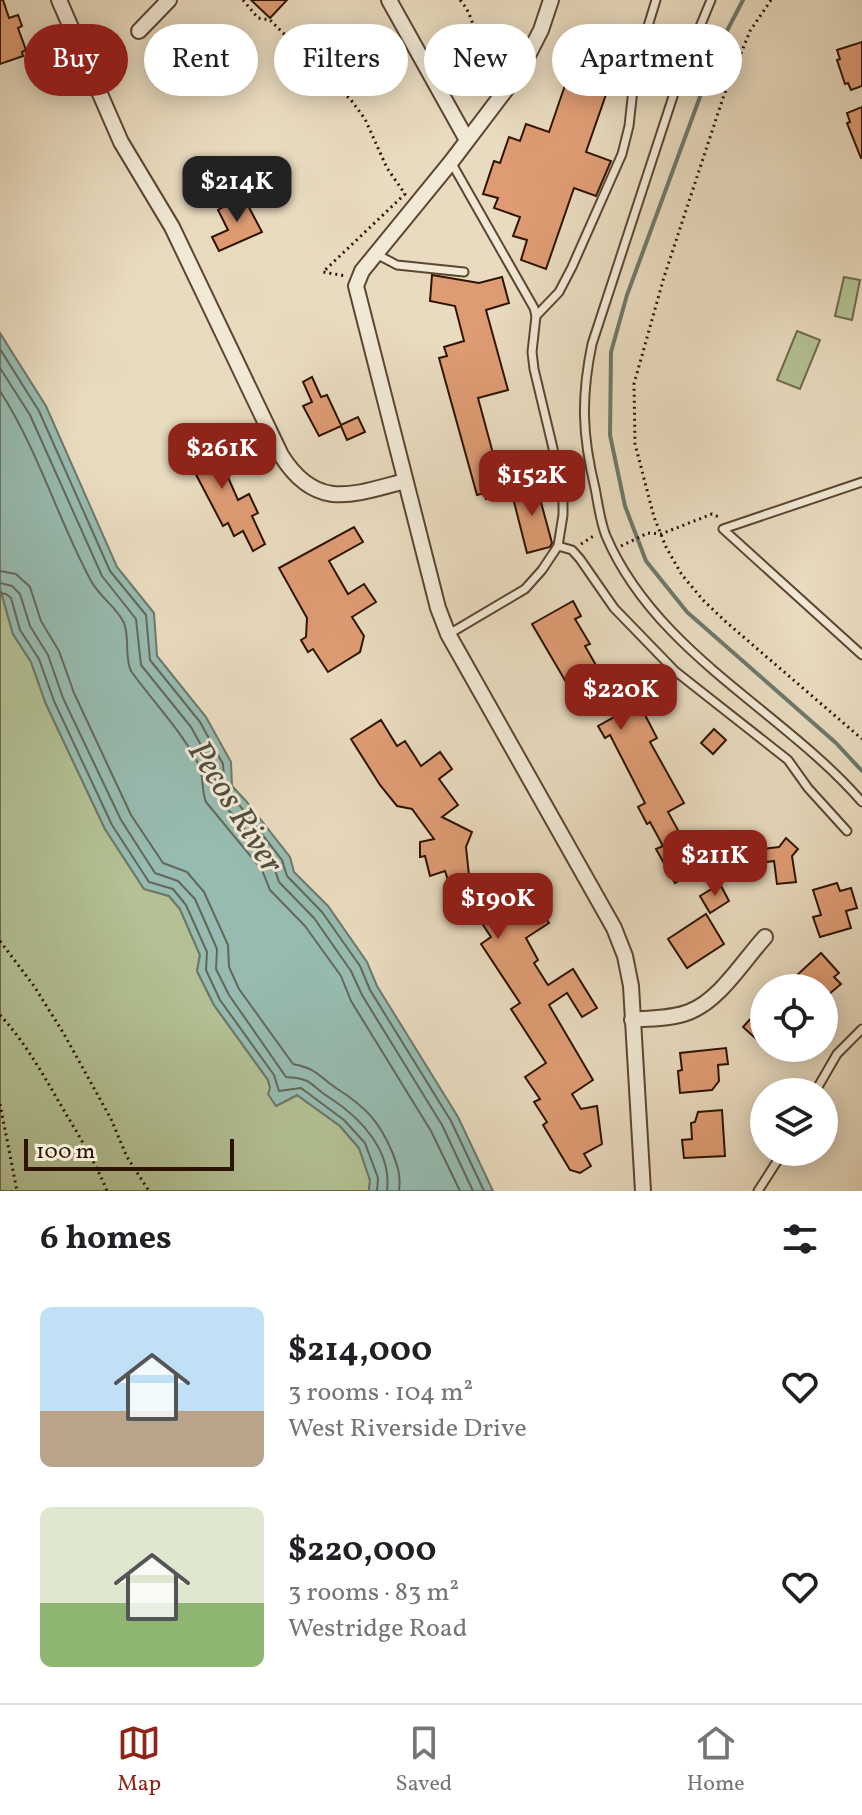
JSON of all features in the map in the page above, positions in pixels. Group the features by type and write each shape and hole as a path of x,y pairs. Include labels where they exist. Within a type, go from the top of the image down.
{"street":[{"path":"59,0 121,142 172,227 291,471 315,490 331,496 349,495 405,481"},
{"path":"139,31 169,0"},
{"path":"389,0 467,140"},
{"path":"551,0 532,51 451,162 357,278 358,296 438,608 448,634 614,928 625,956 631,986 643,1191"},
{"path":"632,1020 678,1015 701,1006 765,937"}],"lane":[{"path":"536,316 559,292 622,154 629,126 634,80 645,52 648,26 656,0"},
{"path":"711,0 680,75 592,344 584,382 582,414 586,455 604,529 641,594 662,621 732,686 776,720 862,802"},
{"path":"448,634 525,589 558,546 563,515 563,490 534,369 532,352 536,316 515,272 451,162"},
{"path":"376,254 397,265 464,272"},
{"path":"862,482 723,529 862,655"},
{"path":"558,546 572,550 614,608 694,688 778,751 847,831"},
{"path":"823,1078 837,1054 862,1029"},
{"path":"758,1191 774,1166"}],"path":[{"path":"243,0 258,18 270,20 351,100 372,132 387,168 405,194 323,272 357,278"},
{"path":"460,0 474,24"},
{"path":"771,0 750,31 723,98 664,277 634,384 635,444 661,534 682,575 703,600 862,739"},
{"path":"614,550 648,533 661,534 712,514 736,524"},
{"path":"572,550 604,529"},
{"path":"0,941 34,986 64,1034 111,1119 127,1157 149,1191"},
{"path":"0,1015 16,1033 50,1086 94,1161 107,1191"},
{"path":"0,1104 17,1191"}],"green space":[{"path":"844,277 860,280 852,320 835,316"},
{"path":"797,331 820,340 800,389 777,380"},
{"path":"0,588 13,634 31,662 46,704 105,829 144,889 169,896 180,909 200,955 197,971 214,1005 268,1080 276,1106 297,1095 340,1126 359,1148 370,1180 369,1191 0,1191"}],"water":[{"name":"Pecos River","path":"0,333 46,406 117,567 154,613 157,656 206,717 231,762 232,786 290,857 294,872 328,906 367,962 377,986 458,1117 493,1191 369,1191 370,1180 359,1148 340,1126 297,1095 276,1106 268,1094 268,1080 214,1005 197,971 200,955 180,909 169,896 144,889 105,829 46,704 31,662 13,634 0,588"}],"building":[{"path":"0,0 3,0 9,18 18,15 24,51 23,56 0,64"},
{"path":"251,0 287,0 270,18"},
{"path":"862,42 862,86 851,90 848,83 845,84 837,50"},
{"path":"561,96 605,96 586,152 611,161 596,196 574,188 546,269 521,260 527,240 513,236 520,217 494,208 498,198 483,194 494,161 500,163 509,137 520,141 526,124 549,132"},
{"path":"862,107 861,158 847,123 850,122 847,113"},
{"path":"243,196 262,232 219,251 212,237 228,230 218,210"},
{"path":"432,275 479,283 502,277 509,303 486,310 508,390 478,398 504,494 486,499 484,493 477,495 439,358 447,356 444,347 464,341 455,306 430,301"},
{"path":"312,377 321,397 327,395 341,425 358,417 365,432 347,440 341,426 319,436 303,406 312,402 303,382"},
{"path":"216,439 228,464 223,466 238,500 249,494 258,513 252,516 265,544 253,551 243,531 234,536 228,523 223,526 191,465 177,471 172,459"},
{"path":"536,484 552,543 550,547 527,553 511,490"},
{"path":"354,527 363,542 329,561 348,594 364,584 376,602 352,617 364,636 360,652 328,672 313,649 308,652 301,640 306,637 307,618 279,568"},
{"path":"573,601 581,616 575,619 590,644 585,646 605,681 613,676 625,697 637,691 648,711 644,713 657,738 650,742 684,803 668,812 695,861 686,866 690,874 675,883 656,849 663,846 638,807 645,803 610,735 605,738 598,726 614,717 599,690 585,699 580,690 573,694 532,624"},
{"path":"381,720 397,746 405,741 421,766 440,752 452,769 439,779 458,805 442,817 472,832 466,847 470,885 484,876 501,902 520,889 533,909 538,906 549,923 526,938 538,960 534,963 548,985 573,969 597,1008 582,1017 567,993 549,1005 593,1080 572,1094 581,1109 597,1106 602,1144 584,1154 591,1166 580,1173 570,1170 543,1125 547,1122 534,1102 540,1099 525,1077 546,1063 511,1009 520,1003 481,944 491,937 452,878 448,880 445,871 430,876 425,856 420,857 420,842 434,839 412,809 397,806 351,739"},
{"path":"714,729 726,740 713,754 701,743"},
{"path":"786,838 798,849 792,856 796,882 777,884 774,861 748,865 746,851 779,847"},
{"path":"837,883 840,891 851,888 857,908 846,911 851,928 820,937 813,917 821,915 813,890"},
{"path":"720,884 729,901 710,913 700,896"},
{"path":"706,914 724,944 687,968 668,939"},
{"path":"821,953 839,973 838,974 798,974"},
{"path":"750,1019 750,1033 743,1027"},
{"path":"726,1048 728,1064 718,1065 719,1081 712,1090 680,1093 680,1053"},
{"path":"722,1110 725,1156 684,1158 682,1140 692,1139 691,1123 695,1122 698,1112"}],"waterway":[{"path":"743,0 718,48 627,295 611,352 610,435 625,506 646,561 687,612 836,743 862,771"}]}
